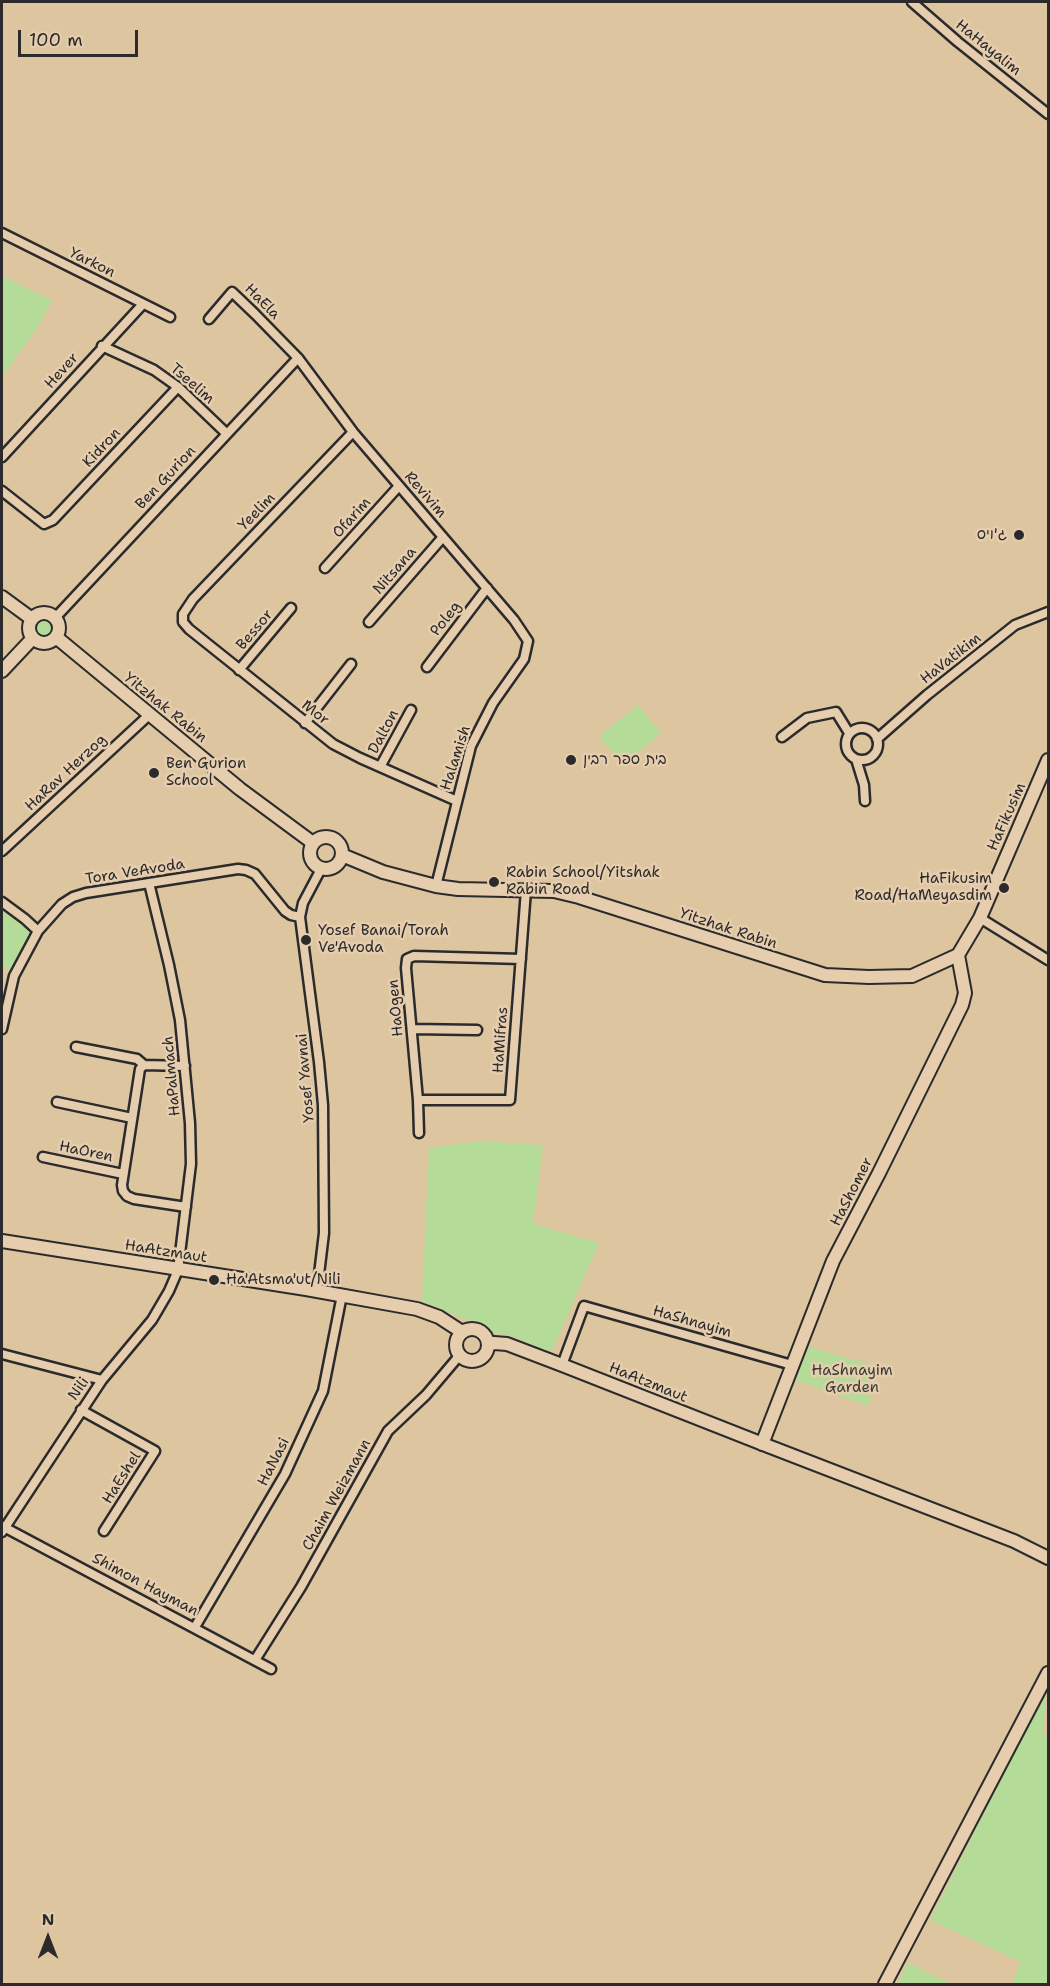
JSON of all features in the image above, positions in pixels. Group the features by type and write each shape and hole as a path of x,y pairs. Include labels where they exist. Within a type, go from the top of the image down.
{"street":[{"name":"HaHayalim","path":"912,2 1048,114"},
{"name":"Yarkon","path":"2,233 170,317"},
{"name":"HaEla","path":"209,319 232,292 298,358"},
{"name":"Hever","path":"2,457 143,304"},
{"name":"Tseelim","path":"102,346 154,370 178,387 227,434"},
{"name":"Revivim","path":"298,358 353,432 524,633 528,641 526,649"},
{"name":"Ben Gurion","path":"55,618 298,358"},
{"name":"Kidron","path":"2,491 44,524 53,520 178,387"},
{"name":"Yeelim","path":"183,614 193,599 353,432"},
{"name":"Ofarim","path":"326,568 399,486"},
{"name":"Nitsana","path":"369,622 442,537"},
{"name":"Poleg","path":"427,667 487,588"},
{"path":"2,597 32,619"},
{"name":"Bessor","path":"239,670 291,608"},
{"name":"HaVatikim","path":"878,739 927,695 1015,625 1048,612"},
{"path":"40,613 46,613 55,618 59,627 56,638 42,643 33,638 29,627 32,619 40,613"},
{"name":"Mor","path":"183,614 183,622 189,629 333,744 457,801"},
{"path":"2,671 33,638"},
{"name":"Yitzhak Rabin","path":"56,638 240,789 313,843"},
{"name":"Halamish","path":"436,886 468,755 478,729 502,689 519,668 526,649"},
{"path":"305,723 351,664"},
{"name":"Dalton","path":"380,767 411,710"},
{"path":"782,736 807,718 836,712 849,732"},
{"name":"HaRav Herzog","path":"2,850 149,715"},
{"path":"856,759 871,757 877,749 878,739 872,731 863,727 849,732 845,742 848,752 856,759 864,784 865,801"},
{"name":"HaFikusim","path":"980,918 1048,760"},
{"path":"323,837 329,837 339,844 342,855 335,867 321,869 310,858 309,852 313,843 323,837"},
{"name":"Yitzhak Rabin","path":"342,855 383,872 436,886 458,889 554,891 579,897 825,975 912,976 958,956"},
{"name":"Tora VeAvoda","path":"2,1029 14,976 38,931 62,904 73,897 238,869 255,874 285,911 300,917"},
{"name":"Yosef Yavnai","path":"317,1291 324,1233 324,1129 320,1062 300,917 303,903 321,869"},
{"name":"HaPalmach","path":"149,884 170,964 185,1066 191,1164 178,1270"},
{"name":"HaMifras","path":"418,1100 510,1100 526,890"},
{"path":"2,902 38,931"},
{"path":"958,956 980,918 1048,960"},
{"name":"HaOgen","path":"418,1134 418,1100 407,959 414,956 521,959"},
{"name":"HaShomer","path":"762,1444 833,1261 962,1005 965,993 958,956"},
{"path":"412,1029 477,1030"},
{"path":"76,1047 137,1059 144,1065 185,1066"},
{"name":"HaOren","path":"144,1065 140,1069 122,1185 127,1196 134,1199 186,1207"},
{"path":"57,1102 132,1118"},
{"name":"HaOren","path":"43,1157 123,1174"},
{"name":"HaAtzmaut","path":"2,1241 417,1309 439,1317 462,1332"},
{"name":"Nili","path":"3,1528 102,1380 152,1320 178,1270"},
{"name":"HaNasi","path":"195,1627 285,1474 323,1390 342,1295"},
{"name":"HaShnayim","path":"562,1365 584,1306 792,1365"},
{"path":"472,1329 481,1332 488,1345 485,1354 477,1360 468,1361 459,1356 455,1346 462,1332 472,1329"},
{"name":"HaAtzmaut","path":"488,1345 507,1344 1014,1541 1048,1558"},
{"path":"2,1354 102,1380"},
{"name":"Chaim Weizmann","path":"255,1660 301,1587 388,1431 426,1395 459,1356"},
{"name":"HaEshel","path":"81,1410 155,1451 104,1531"},
{"name":"Shimon Hayman","path":"3,1528 271,1669"},
{"path":"885,1984 1048,1673"}],"green space":[{"path":"2,276 52,300 39,325 2,377"},
{"path":"44,616 52,620 56,628 52,636 44,640 36,636 32,628 36,620"},
{"path":"638,705 661,733 623,765 599,736"},
{"path":"2,902 38,931 14,976 2,964"},
{"path":"479,1141 543,1145 533,1224 599,1243 552,1351 541,1349 513,1336 490,1332 478,1322 422,1301 429,1148"},
{"name":"HaShnayim Garden","path":"804,1345 878,1367 868,1406 792,1379"},
{"path":"1047,1682 1043,1735 1048,1738 1048,1984 1012,1984 1021,1962 930,1920 1033,1715"},
{"path":"908,1963 951,1984 897,1984"}],"place":[{"name":"ג'ויס","path":"1019,535"},
{"name":"בית ספר רבין","path":"571,760"},
{"name":"Ben Gurion School","path":"154,773"},
{"name":"Rabin School/Yitshak Rabin Road","path":"494,882"},
{"name":"HaFikusim Road/HaMeyasdim","path":"1004,888"},
{"name":"Yosef Banai/Torah Ve'Avoda","path":"306,940"},
{"name":"Ha'Atsma'ut/Nili","path":"214,1280"}]}
